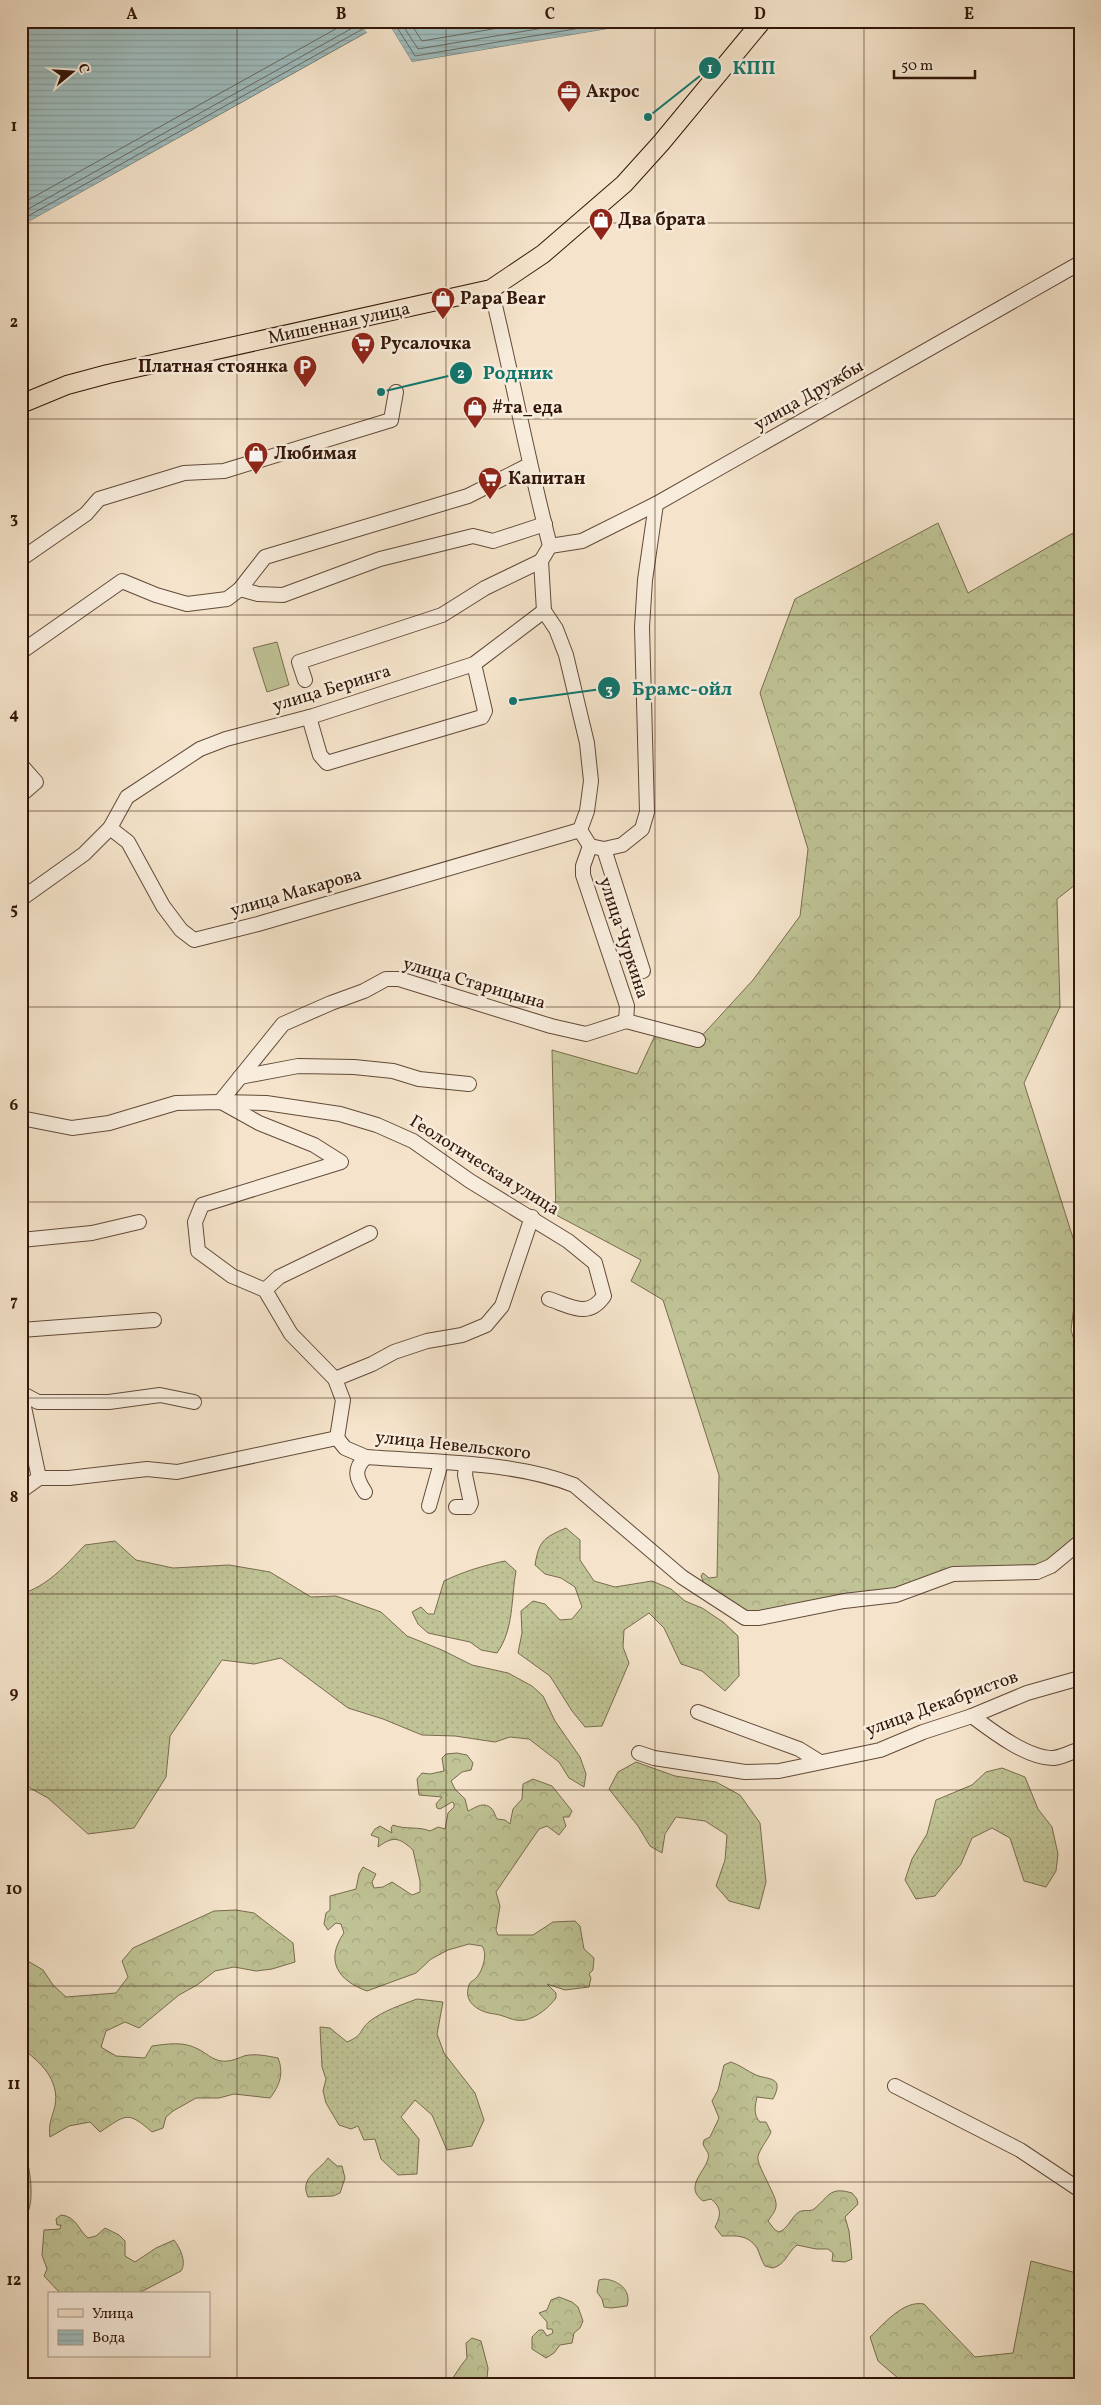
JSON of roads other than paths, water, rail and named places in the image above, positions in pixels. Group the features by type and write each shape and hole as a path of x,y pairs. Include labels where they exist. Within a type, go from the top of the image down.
{"main road":[{"name":"Мишенная улица","path":"21,404 67,386 108,374 491,290 543,254 584,221 624,184 662,143 762,21"}],"street":[{"name":"улица Дружбы","path":"550,546 582,541 656,504 1080,263"},
{"path":"305,680 299,662 442,615 485,588 541,561 550,546 529,465 508,359 491,290"},
{"path":"21,559 86,514 99,499 184,473 224,471 391,420 396,392"},
{"path":"21,652 122,581 156,595 187,604 227,599 240,589 265,557 468,496 529,465"},
{"path":"541,561 544,611 556,629 566,655 587,743 591,781 587,810 580,830 590,846 604,849 622,845 642,829 647,812 642,627 645,580 656,504"},
{"path":"240,589 258,594 283,595 380,559 473,536 493,541 545,524"},
{"name":"улица Беринга","path":"110,828 127,797 200,749 226,739 309,717 474,664 544,611"},
{"path":"309,717 320,755 327,763 482,717 484,711 474,664"},
{"path":"21,765 36,782 21,795"},
{"path":"21,899 84,854 110,828"},
{"name":"улица Макарова","path":"110,828 128,842 163,906 181,930 194,940 258,924 580,830"},
{"name":"улица Чуркина","path":"590,846 583,866 583,875 627,1006 626,1021"},
{"path":"604,849 643,971"},
{"name":"улица Старицына","path":"220,1102 283,1024 364,991 386,979 399,979 551,1026 586,1034 626,1021"},
{"path":"626,1021 698,1040"},
{"path":"240,1077 298,1066 317,1066 393,1071 419,1079 469,1084"},
{"path":"21,1491 39,1478 70,1478 147,1469 177,1472 337,1438 342,1400 336,1379 291,1334 265,1290 232,1276 198,1251 195,1222 202,1205 341,1162 314,1145 259,1123 220,1102"},
{"name":"Геологическая улица","path":"21,1118 72,1128 110,1124 176,1103 220,1102 266,1103 331,1113 377,1125 413,1141 470,1181 568,1240 594,1263 604,1296 597,1306 587,1310 549,1299"},
{"path":"336,1379 394,1352 426,1341 462,1335 486,1325 502,1306 532,1217"},
{"path":"21,1240 92,1233 139,1222"},
{"path":"265,1290 279,1276 370,1233"},
{"path":"21,1330 154,1320"},
{"path":"21,1393 39,1478"},
{"path":"21,1393 38,1402 109,1402 160,1395 194,1402"},
{"name":"улица Невельского","path":"337,1438 345,1448 366,1457 513,1469 556,1478 574,1485 682,1577 745,1618 760,1618 844,1601 896,1595 953,1574 970,1572 1019,1574 1041,1572 1080,1542"},
{"path":"365,1492 356,1476 358,1464 366,1457"},
{"path":"428,1506 441,1463"},
{"path":"456,1507 469,1506 471,1503 465,1476 466,1465"},
{"name":"улица Декабристов","path":"639,1753 654,1758 753,1773 779,1771 880,1750 923,1732 972,1716 1027,1692 1080,1678"},
{"path":"698,1712 799,1749 820,1762"},
{"path":"972,1716 1018,1747 1038,1755 1054,1758 1080,1749"},
{"path":"895,2086 1020,2150 1080,2190"}],"water":[{"path":"21,21 387,21 21,226"},
{"path":"387,21 629,21 625,26 412,62"}],"place":[{"name":"Акрос","path":"569,113"},
{"name":"КПП","path":"648,117"},
{"name":"Два брата","path":"601,241"},
{"name":"Papa Bear","path":"443,320"},
{"name":"Русалочка","path":"363,365"},
{"name":"Платная стоянка","path":"305,388"},
{"name":"Родник","path":"381,392"},
{"name":"#та_еда","path":"475,429"},
{"name":"Любимая","path":"256,475"},
{"name":"Капитан","path":"490,500"},
{"name":"Брамс-ойл","path":"513,701"}]}
